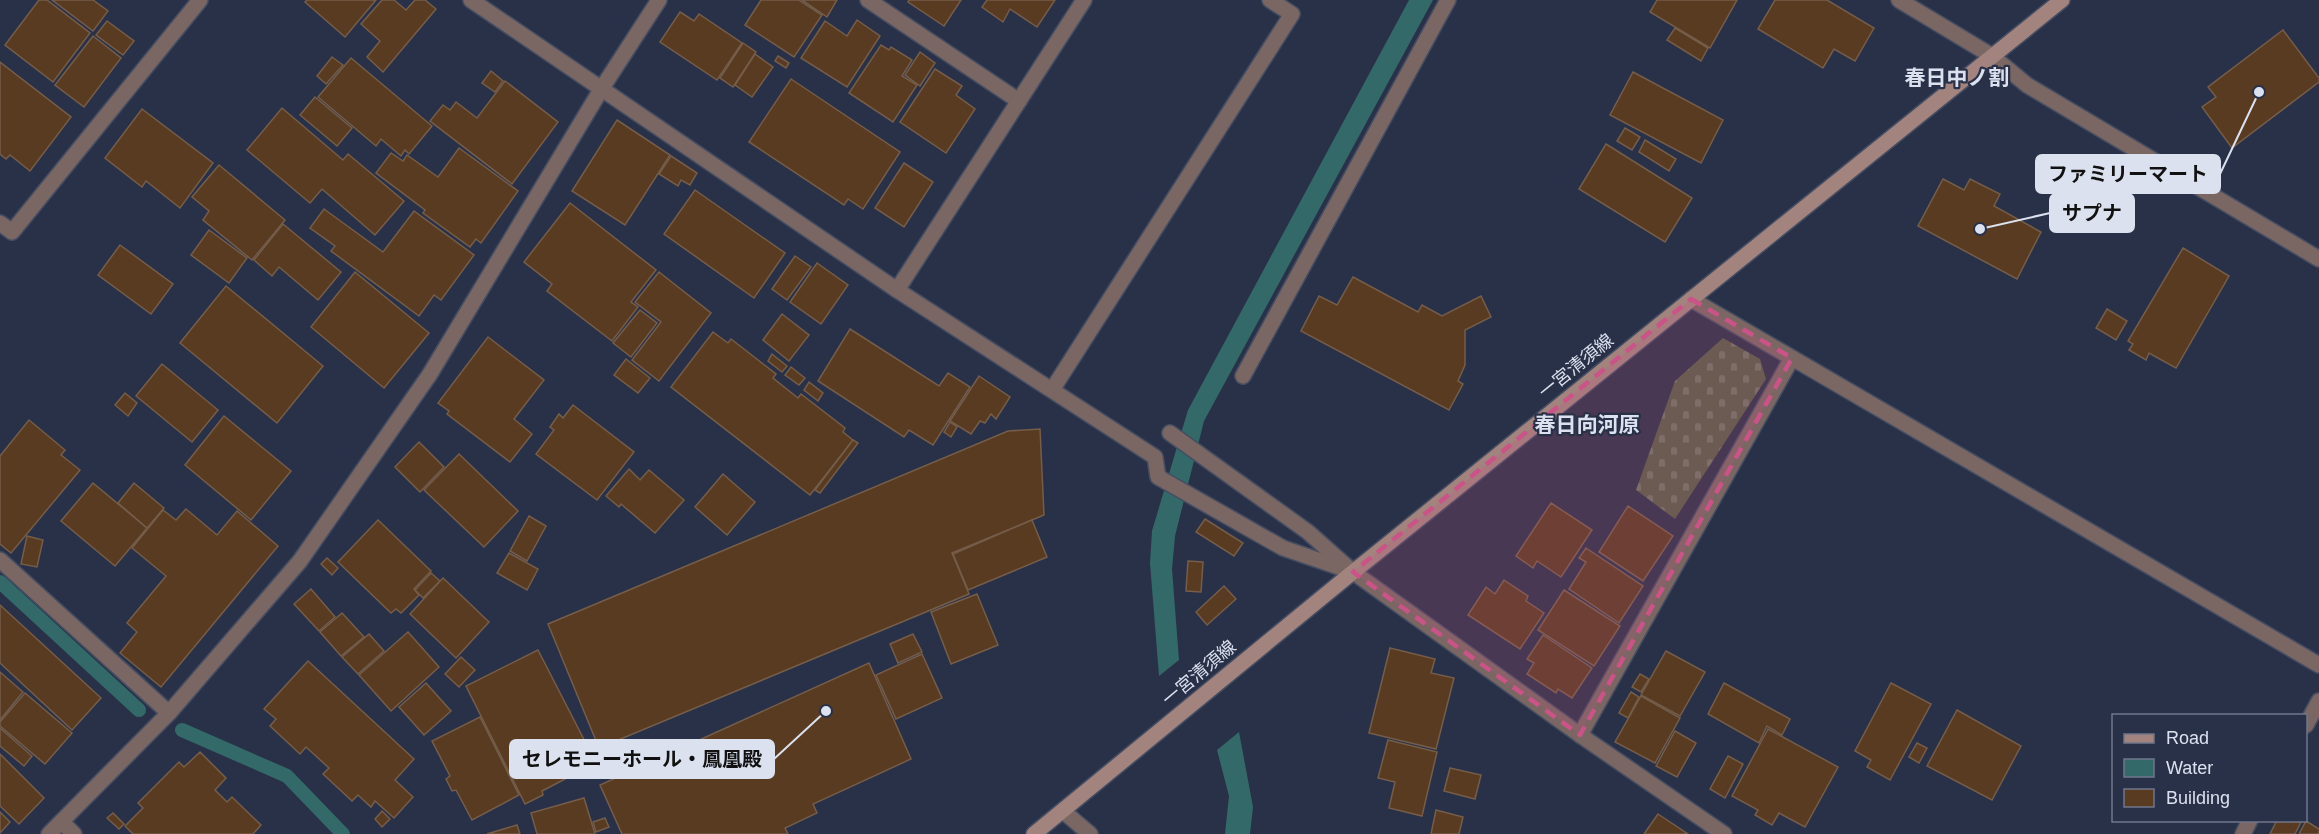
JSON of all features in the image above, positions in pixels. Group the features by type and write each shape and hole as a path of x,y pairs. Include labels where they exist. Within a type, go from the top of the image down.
{"main road":[{"name":"一宮清須線","path":"1034,834 1353,572 2062,0"}],"street":[{"path":"0,223 12,232 200,0"},
{"path":"471,0 897,290 1155,457 1158,477 1282,548 1353,572"},
{"path":"49,834 169,713 300,561 423,384 602,88 659,0"},
{"path":"868,0 1019,101"},
{"path":"897,290 1084,0"},
{"path":"1052,390 1292,14 1270,0"},
{"path":"1243,376 1448,0"},
{"path":"1899,0 1992,56 2028,86 2319,259"},
{"path":"1691,299 2319,665"},
{"path":"1580,735 1792,358"},
{"path":"1170,433 1308,532 1353,572 1580,735 1724,834"},
{"path":"0,560 169,713"},
{"path":"2307,723 2319,701"},
{"path":"1063,811 1089,834"},
{"path":"62,822 74,834"}],"highlighted area":[{"path":"1691,299 1792,358 1580,735 1353,572"}],"green space":[{"path":"1723,338 1760,359 1766,379 1675,519 1636,490 1675,381"}],"water":[{"path":"1409,0 1433,0 1204,421 1175,536 1172,569 1179,660 1159,676 1150,563 1152,531 1188,410"},
{"path":"1239,732 1253,807 1250,834 1225,834 1229,796 1217,750"}],"building":[{"path":"39,0 47,0 90,33 53,82 5,45"},
{"path":"52,0 93,0 108,11 93,31"},
{"path":"307,0 376,0 345,37 305,2"},
{"path":"382,0 394,0 406,10 415,0 425,0 436,9 383,72 367,57 380,41 361,24"},
{"path":"761,0 799,0 822,15 794,57 745,25"},
{"path":"802,0 837,0 827,17"},
{"path":"909,0 961,0 944,26 908,2"},
{"path":"987,0 1055,0 1037,27 1010,9 1003,22 982,7"},
{"path":"1657,0 1737,0 1710,48 1650,12"},
{"path":"1775,0 1827,0 1874,28 1855,61 1834,49 1823,68 1758,29"},
{"path":"680,12 694,21 699,14 742,43 717,80 660,42"},
{"path":"857,20 880,36 847,87 801,58 825,21 847,36"},
{"path":"107,21 134,41 123,55 96,35"},
{"path":"1675,28 1708,48 1701,61 1667,40"},
{"path":"2283,30 2319,78 2319,82 2232,148 2202,107 2216,97 2208,87"},
{"path":"93,36 121,58 84,107 55,85"},
{"path":"743,43 756,52 733,87 720,78"},
{"path":"881,45 889,50 891,47 912,60 902,76 917,85 893,122 849,93"},
{"path":"920,52 935,63 920,86 905,75"},
{"path":"755,54 773,67 752,97 735,85"},
{"path":"778,56 789,63 786,68 775,61"},
{"path":"332,57 343,65 326,84 317,76"},
{"path":"351,58 432,126 409,154 405,150 401,156 381,139 376,146 318,97"},
{"path":"0,62 71,117 30,171 10,155 6,159 0,154"},
{"path":"935,69 962,86 956,95 975,109 946,153 900,122"},
{"path":"491,71 503,81 495,92 482,83"},
{"path":"1633,72 1723,120 1701,163 1610,115"},
{"path":"791,79 900,152 863,209 848,199 844,205 749,142"},
{"path":"505,81 558,122 512,184 430,121 443,105 450,110 456,102 477,118"},
{"path":"315,97 352,128 337,146 300,115"},
{"path":"282,108 343,160 348,154 404,201 375,235 322,189 310,203 247,150"},
{"path":"142,109 213,163 180,208 146,181 142,187 105,158"},
{"path":"617,120 670,155 625,225 572,191"},
{"path":"1625,128 1640,137 1632,150 1617,141"},
{"path":"1645,140 1676,159 1669,171 1639,152"},
{"path":"1606,144 1692,198 1665,242 1579,189"},
{"path":"459,148 518,191 481,243 476,239 470,247 423,213 425,210 376,173 391,153 403,161 407,155 438,177"},
{"path":"671,156 697,173 690,185 681,180 678,186 659,174"},
{"path":"904,163 933,182 904,227 875,208"},
{"path":"219,165 285,220 252,260 203,220 209,211 192,197"},
{"path":"1943,179 1964,190 1970,179 2000,194 1994,206 2041,232 2017,279 1918,226"},
{"path":"695,190 785,253 754,298 664,234"},
{"path":"570,203 656,270 631,302 638,307 612,341 547,291 552,284 524,262"},
{"path":"324,209 383,252 414,211 474,255 441,300 434,295 419,316 331,251 335,246 310,228"},
{"path":"283,224 341,272 318,300 279,267 272,276 254,260"},
{"path":"209,230 247,258 229,283 191,255"},
{"path":"120,245 173,284 151,314 98,275"},
{"path":"2183,248 2229,276 2176,368 2149,353 2146,360 2129,350 2133,344 2128,341"},
{"path":"795,256 811,267 787,300 772,289"},
{"path":"817,263 848,285 821,324 790,302"},
{"path":"355,272 429,333 384,388 311,327"},
{"path":"659,272 711,313 659,381 632,360 661,322 635,302"},
{"path":"1353,277 1418,312 1422,305 1442,316 1481,296 1491,317 1465,330 1465,365 1458,381 1463,384 1449,410 1301,331 1319,296 1337,305"},
{"path":"226,286 323,366 277,423 180,343"},
{"path":"2107,309 2127,321 2116,340 2096,328"},
{"path":"640,310 657,323 631,357 613,343"},
{"path":"782,314 809,335 789,361 763,340"},
{"path":"850,329 939,386 948,373 970,387 933,445 909,430 904,437 818,381"},
{"path":"713,332 728,343 731,339 776,374 773,378 798,398 801,394 845,428 843,432 853,440 810,495 671,387"},
{"path":"488,337 544,380 514,419 532,434 510,462 447,414 449,411 438,403"},
{"path":"772,354 787,366 782,372 768,361"},
{"path":"626,359 650,378 638,393 614,375"},
{"path":"162,364 218,410 192,442 136,396"},
{"path":"791,367 805,378 799,385 785,375"},
{"path":"979,376 1010,397 996,419 991,414 985,423 980,421 971,434 950,421"},
{"path":"809,382 823,393 818,401 804,390"},
{"path":"125,393 137,403 128,416 115,405"},
{"path":"573,405 634,452 597,500 536,454 554,430 550,427 559,414 563,418"},
{"path":"224,416 291,471 251,520 185,465"},
{"path":"29,420 65,450 61,455 80,470 11,553 0,544 0,456"},
{"path":"950,422 957,427 951,437 944,432"},
{"path":"1040,429 1044,515 952,553 969,594 599,748 548,624 1008,431"},
{"path":"853,440 858,443 820,493 815,490"},
{"path":"419,442 444,467 420,492 395,467"},
{"path":"459,454 518,511 484,547 424,490"},
{"path":"629,469 640,480 649,470 684,500 655,533 621,504 619,507 606,496"},
{"path":"723,474 755,502 727,535 695,507"},
{"path":"93,483 147,528 115,566 61,521"},
{"path":"134,483 164,508 147,528 118,503"},
{"path":"1551,503 1592,530 1561,577 1537,561 1533,568 1516,556"},
{"path":"1628,506 1673,536 1643,581 1599,552"},
{"path":"186,509 217,535 237,511 278,546 161,687 120,653 137,632 127,623 166,576 132,548 163,510 176,520"},
{"path":"529,516 546,526 527,561 510,551"},
{"path":"1205,519 1243,543 1234,556 1196,532"},
{"path":"378,520 431,571 414,589 419,595 401,613 396,609 391,613 338,562"},
{"path":"1032,520 1047,557 968,590 953,554"},
{"path":"27,536 43,540 37,567 21,564"},
{"path":"1586,548 1643,586 1619,623 1569,589 1586,562 1579,558"},
{"path":"509,553 538,569 527,590 497,573"},
{"path":"327,558 338,568 332,575 321,564"},
{"path":"1188,561 1203,562 1201,592 1186,591"},
{"path":"431,573 440,581 423,598 415,590"},
{"path":"443,578 489,622 456,658 410,614"},
{"path":"1504,580 1528,596 1526,601 1544,613 1520,649 1468,615 1486,587 1495,594"},
{"path":"1224,586 1236,599 1207,625 1196,612"},
{"path":"311,589 335,617 319,631 294,604"},
{"path":"1564,590 1620,626 1594,666 1538,630"},
{"path":"977,594 998,645 951,664 931,612"},
{"path":"0,605 101,698 72,730 0,663"},
{"path":"342,613 364,637 341,656 320,632"},
{"path":"408,632 439,667 391,711 359,675"},
{"path":"369,634 384,651 358,674 342,657"},
{"path":"913,634 922,652 898,663 890,644"},
{"path":"1543,635 1592,668 1572,698 1558,689 1556,693 1527,674 1534,663 1527,659"},
{"path":"1390,648 1435,659 1431,673 1454,678 1436,749 1369,733"},
{"path":"538,650 596,763 542,791 543,795 525,804 466,686"},
{"path":"1666,651 1705,672 1680,716 1641,695"},
{"path":"922,654 942,698 896,719 876,675"},
{"path":"461,657 475,670 459,687 445,674"},
{"path":"308,661 414,759 395,780 413,797 394,818 375,801 371,807 358,795 352,801 323,774 329,768 306,747 300,754 270,726 276,719 264,709"},
{"path":"869,663 911,759 813,804 817,813 785,828 788,834 622,834 600,785"},
{"path":"0,672 23,692 0,720"},
{"path":"1640,674 1649,679 1641,692 1632,687"},
{"path":"426,683 451,711 424,735 399,707"},
{"path":"1724,683 1790,719 1782,735 1767,726 1759,743 1708,714"},
{"path":"1891,683 1931,704 1890,780 1867,767 1871,760 1855,751"},
{"path":"1631,692 1639,697 1628,718 1619,713"},
{"path":"25,693 72,733 45,764 0,726 0,722"},
{"path":"1641,696 1680,718 1655,763 1615,742"},
{"path":"1957,710 2021,746 1992,800 1927,766"},
{"path":"480,717 519,795 472,820 456,790 452,791 446,779 450,776 432,741"},
{"path":"0,728 32,756 24,766 0,746"},
{"path":"1768,729 1838,767 1805,827 1779,813 1772,825 1755,815 1758,810 1732,796"},
{"path":"1675,731 1696,743 1677,777 1656,766"},
{"path":"1388,740 1437,752 1422,816 1389,808 1395,782 1378,778"},
{"path":"1917,743 1927,748 1919,763 1909,757"},
{"path":"200,752 226,778 215,790 227,802 232,797 261,825 253,834 133,834 125,826 143,808 138,803 179,762 184,767"},
{"path":"0,754 44,798 19,824 0,806"},
{"path":"1728,756 1743,764 1725,798 1710,789"},
{"path":"1450,768 1481,775 1475,799 1444,791"},
{"path":"584,798 595,834 537,834 531,813"},
{"path":"1436,810 1463,817 1459,834 1431,834"},
{"path":"382,811 390,819 382,827 375,819"},
{"path":"0,812 10,822 0,833"},
{"path":"113,813 124,824 119,829 107,818"},
{"path":"1658,814 1688,834 1644,834"},
{"path":"605,818 609,827 596,832 593,822"},
{"path":"2276,822 2301,822 2295,834 2270,834"},
{"path":"2307,822 2319,829 2319,834 2299,834"},
{"path":"517,825 520,834 487,834"}],"waterway":[{"path":"0,582 139,710"},
{"path":"182,730 287,776 343,834"}],"place":[{"name":"ファミリーマート","path":"2259,92"},
{"name":"サプナ","path":"1980,229"},
{"name":"セレモニーホール・鳳凰殿","path":"826,711"}],"district":[{"name":"春日中ノ割","path":"1957,78"},
{"name":"春日向河原","path":"1587,425"}]}
